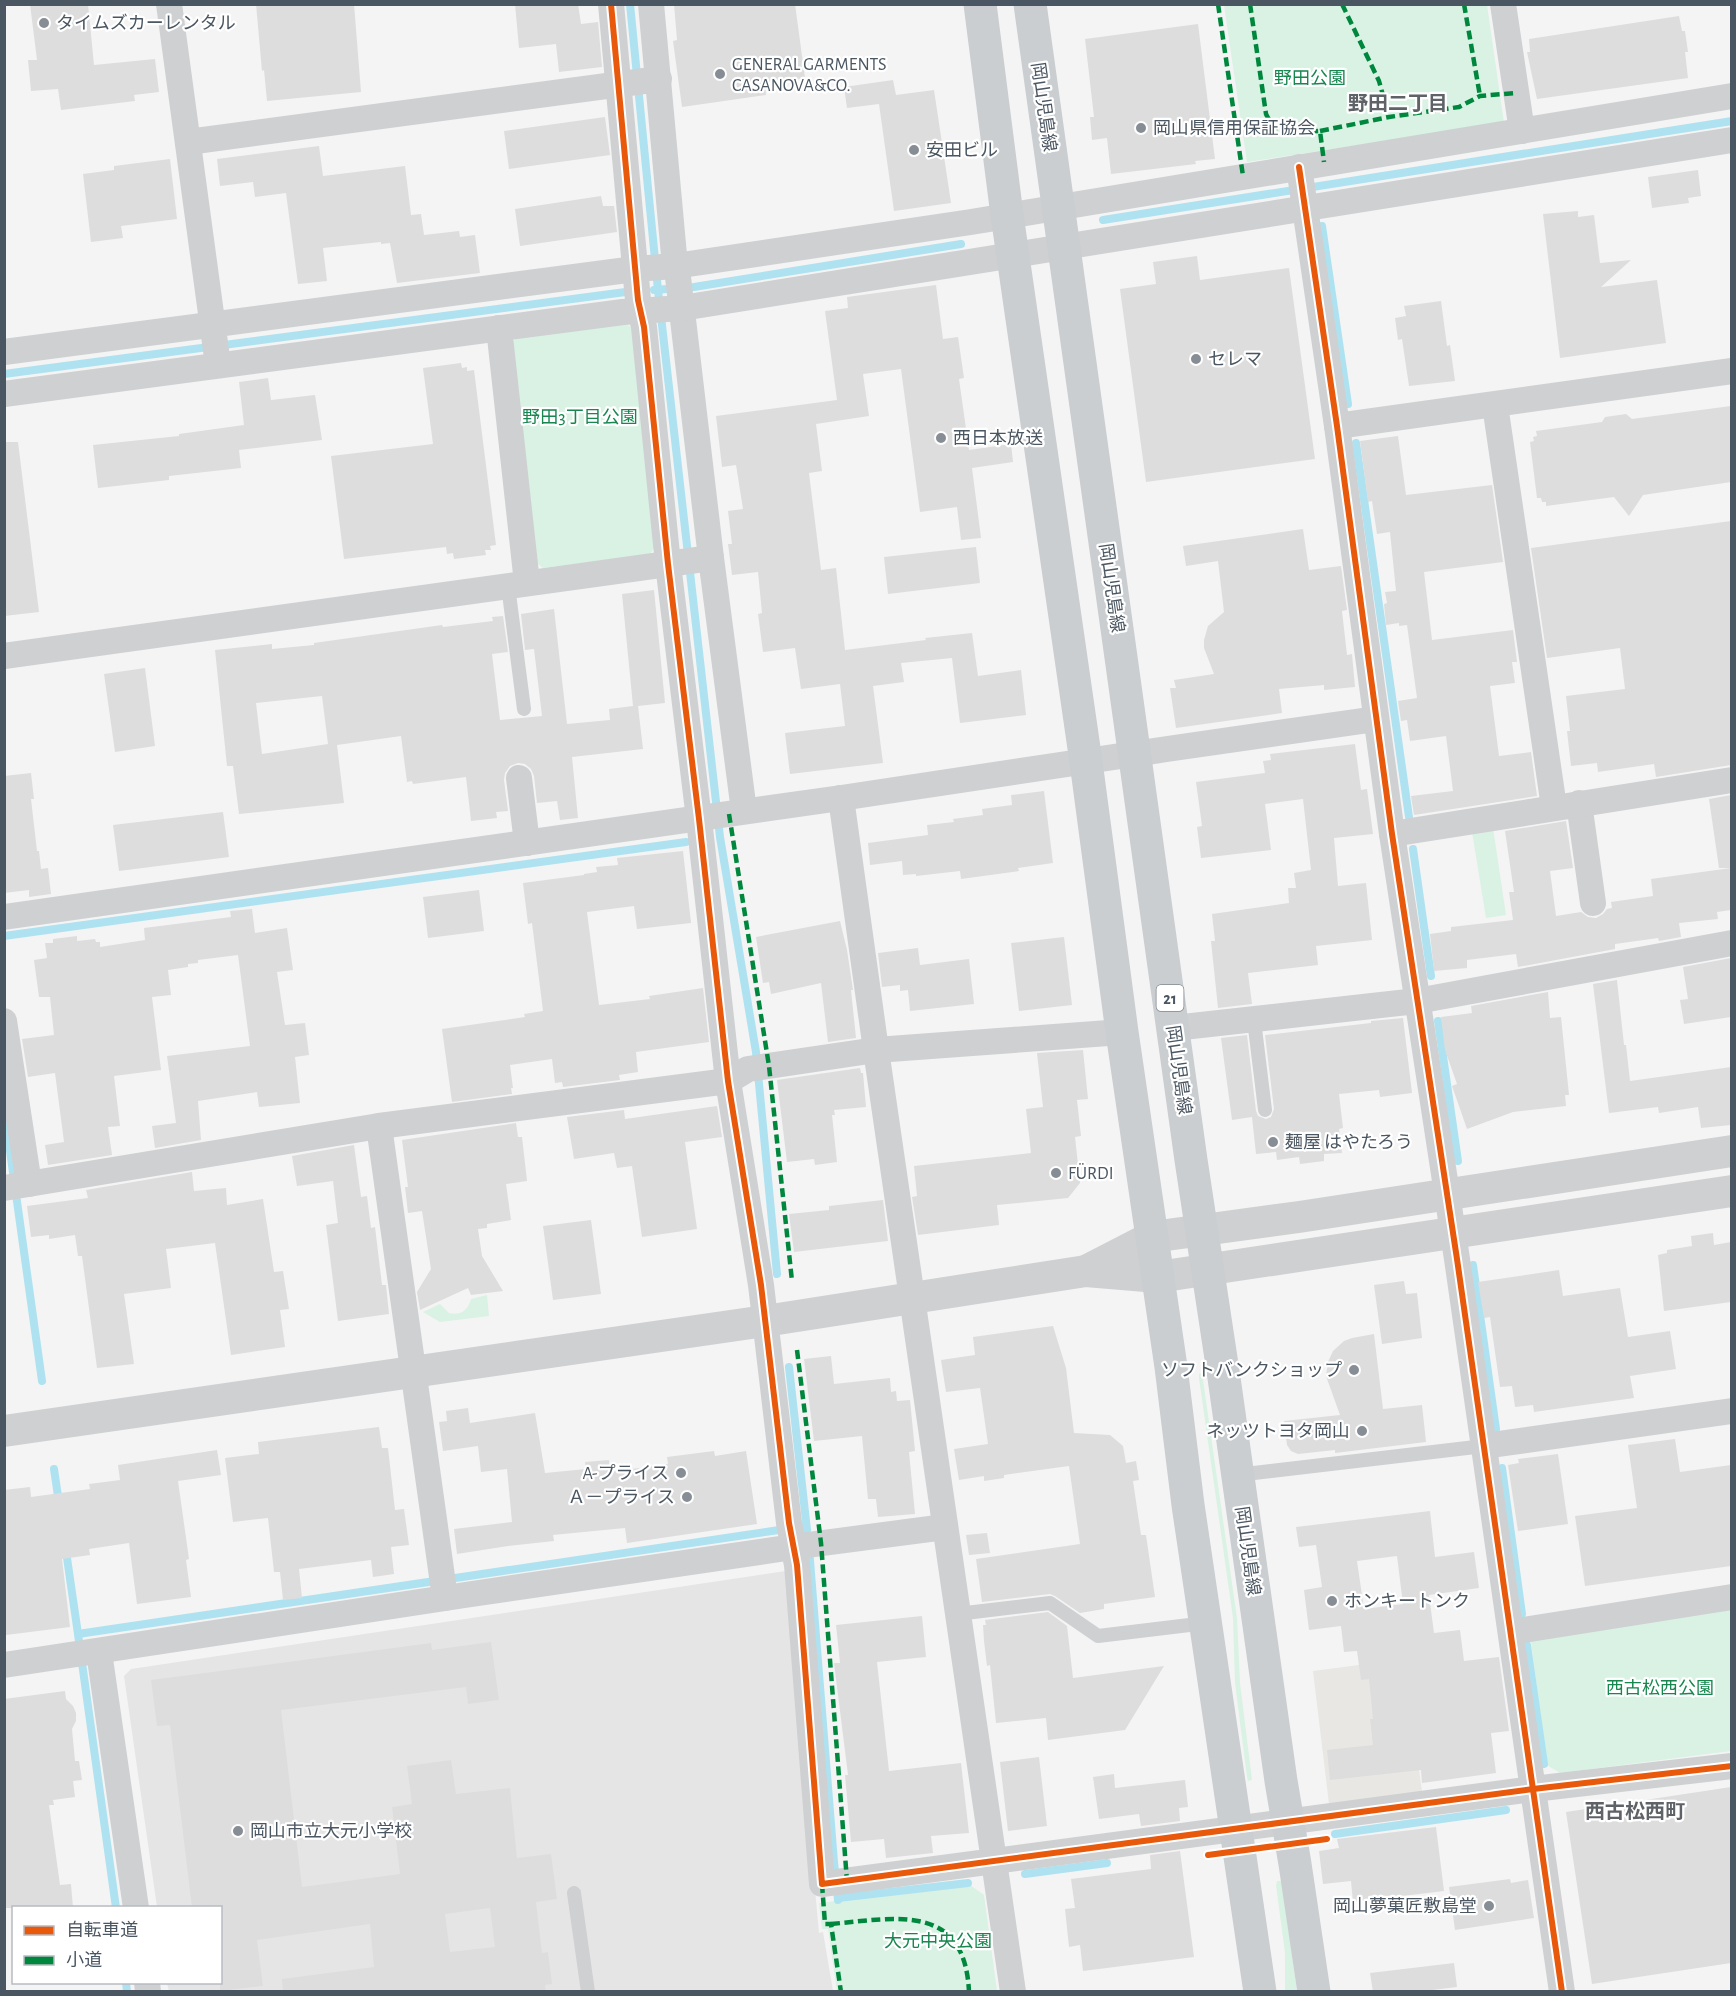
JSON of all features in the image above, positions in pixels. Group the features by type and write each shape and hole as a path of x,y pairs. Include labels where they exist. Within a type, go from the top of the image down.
{"main road":[{"path":"980,4 1007,215 1086,762 1122,1032 1260,1992"},
{"name":"岡山児島線","path":"1030,4 1237,1475 1314,1992"}],"street":[{"path":"169,4 216,345"},
{"path":"611,4 638,82 688,561 719,816"},
{"path":"651,4 638,82 658,289 644,327 688,561 719,816 747,1072 765,1321 798,1539 798,1577 822,1884 1533,1789 1731,1766"},
{"path":"1503,4 1522,131"},
{"path":"188,142 638,82"},
{"path":"4,394 216,345 658,289 1014,256 1063,247 1522,131 1731,96"},
{"path":"4,352 216,345 499,328 623,312 658,289 1007,215 1057,207 1302,188 1731,140"},
{"path":"1302,188 1337,426 1392,834 1453,1231 1562,1992"},
{"path":"499,328 518,585"},
{"path":"1337,426 1731,371"},
{"path":"1495,405 1554,807"},
{"path":"4,656 688,561"},
{"path":"4,917 1376,720"},
{"path":"519,778 527,843"},
{"path":"1392,834 1731,780"},
{"path":"842,798 876,1050 1013,1992"},
{"path":"1579,803 1593,903"},
{"path":"1174,1029 1417,1001 1731,943"},
{"path":"4,1022 15,1186 379,1126 747,1072 876,1050 1122,1032"},
{"path":"379,1126 444,1586"},
{"path":"1086,1271 1152,1237 1731,1151"},
{"path":"4,1431 765,1321 1086,1271 1158,1277 1731,1191"},
{"path":"1484,1446 1731,1412"},
{"path":"4,1665 86,1653 444,1586 798,1539 945,1527"},
{"path":"1510,1632 1731,1597"},
{"path":"86,1653 136,1906"}],"lane":[{"path":"518,585 524,709"},
{"path":"1254,1020 1265,1110"},
{"path":"1237,1475 1484,1446"},
{"path":"957,1614 1050,1603 1098,1636 1206,1623"},
{"path":"574,1893 588,1992"}],"shaded area":[{"path":"786,1571 819,1933 823,1932 833,1991 169,1991 167,1984 222,1984 222,1906 157,1906 124,1676 131,1669"},
{"path":"1405,1659 1422,1792 1329,1804 1313,1671"}],"green space":[{"name":"野田公園","path":"1224,5 1487,5 1504,123 1247,162"},
{"name":"野田3丁目公園","path":"624,322 633,329 656,545 650,554 543,568 533,560 510,345 517,337"},
{"path":"1493,828 1506,915 1486,918 1472,832"},
{"path":"487,1295 489,1316 440,1322 423,1312 440,1304 449,1313 460,1313 466,1309 471,1299"},
{"path":"1202,1373 1237,1618 1240,1683 1252,1780 1248,1781 1235,1683 1233,1618 1199,1378 1199,1374"},
{"name":"西古松西公園","path":"1731,1605 1731,1751 1560,1773 1547,1765 1531,1642 1535,1636"},
{"path":"1277,1881 1281,1881 1282,1884 1297,1991 1285,1991 1285,1953"},
{"name":"大元中央公園","path":"970,1885 984,1895 997,1991 837,1991 828,1929 822,1929 819,1903"}],"building":[{"path":"30,4 88,4 94,65 155,59 159,92 134,95 135,101 61,110 58,89 31,91 28,60 37,60"},
{"path":"256,4 354,4 361,92 267,101"},
{"path":"515,4 578,4 581,24 598,22 602,67 559,72 556,44 519,48"},
{"path":"674,4 795,4 805,78 765,83 766,95 682,107 673,41 677,40"},
{"path":"1679,16 1682,31 1685,31 1688,78 1537,99 1527,52 1530,52 1529,39"},
{"path":"1198,24 1215,159 1195,161 1196,164 1111,174 1107,138 1092,140 1090,117 1094,117 1085,39"},
{"name":"安田ビル","path":"893,80 896,95 934,90 951,203 894,211 879,104 847,108 844,87"},
{"path":"605,117 610,155 509,169 504,131"},
{"path":"319,146 323,176 405,166 411,215 421,214 424,235 459,231 460,237 475,235 480,273 397,283 390,243 381,244 381,242 323,248 327,281 298,284 286,193 255,197 253,182 220,186 217,159"},
{"path":"170,159 177,219 121,226 123,238 91,242 83,174 114,170 114,166"},
{"path":"1698,170 1701,196 1688,198 1689,203 1652,208 1648,177"},
{"path":"601,196 603,206 614,206 617,232 520,246 515,209"},
{"path":"1578,211 1578,217 1594,215 1600,263 1631,260 1601,287 1657,280 1666,343 1560,358 1543,214"},
{"path":"1197,256 1200,280 1289,268 1315,459 1146,482 1120,289 1156,284 1153,262"},
{"path":"936,285 943,339 958,337 964,378 959,379 969,450 1011,444 1013,462 972,468 981,538 961,540 957,507 920,512 901,369 863,374 869,416 816,424 822,471 809,473 821,570 836,568 845,650 972,633 978,676 1021,670 1026,715 960,723 952,658 901,663 904,682 873,686 883,763 790,774 785,733 845,726 840,684 801,689 795,648 763,652 758,614 762,613 758,572 732,575 728,544 732,544 728,511 743,509 736,465 722,467 716,416 837,400 825,311 848,308 847,297"},
{"path":"1441,301 1447,346 1450,345 1455,381 1409,386 1402,339 1398,340 1395,318 1406,316 1404,306"},
{"path":"461,363 462,368 467,367 467,371 474,370 496,545 490,546 491,550 485,550 486,555 454,559 453,553 447,554 446,547 344,559 331,456 433,444 423,368"},
{"path":"268,378 271,400 315,395 322,440 239,450 241,468 169,476 169,480 98,488 93,445 179,436 179,434 244,425 239,382"},
{"path":"1731,406 1731,482 1643,495 1629,516 1614,497 1546,506 1546,502 1537,498 1530,442 1534,441 1533,437 1537,436 1536,431 1602,422 1605,417 1626,414 1632,419"},
{"path":"1398,436 1406,495 1492,485 1503,562 1424,572 1432,640 1513,630 1517,662 1512,662 1515,683 1490,686 1499,756 1531,752 1537,796 1414,815 1411,796 1453,791 1446,736 1410,741 1407,720 1401,721 1398,701 1417,698 1407,625 1399,626 1399,623 1386,625 1385,592 1396,591 1390,532 1377,534 1372,501 1368,502 1360,441"},
{"path":"4,442 18,442 39,612 4,616"},
{"path":"1731,521 1731,765 1656,777 1654,764 1598,772 1597,763 1571,766 1566,696 1625,689 1620,648 1547,658 1531,548"},
{"path":"1303,529 1309,570 1341,566 1347,610 1342,611 1347,655 1352,654 1355,687 1324,690 1324,685 1279,689 1282,713 1176,728 1170,688 1176,688 1174,680 1214,674 1204,648 1204,640 1208,626 1224,612 1218,561 1186,566 1183,546"},
{"path":"976,547 980,583 888,594 884,557"},
{"path":"654,590 665,703 638,706 643,749 572,757 578,818 560,820 557,801 537,803 531,769 525,764 518,763 510,766 505,773 508,811 496,812 497,818 471,821 466,777 413,784 412,781 407,782 401,736 337,745 344,803 239,814 233,766 227,766 215,650 272,644 272,649 314,645 314,643 442,625 443,627 493,621 492,617 503,616 508,652 492,654 500,720 542,716 534,649 525,650 521,614 554,609 567,724 610,720 609,709 633,706 622,594","holes":["322,696 328,744 262,754 256,703"]},
{"path":"145,668 155,746 115,752 104,674"},
{"path":"1355,744 1361,790 1367,789 1373,834 1334,838 1338,886 1366,883 1372,940 1316,946 1318,965 1248,973 1252,1004 1218,1008 1211,941 1215,941 1212,914 1289,903 1288,888 1296,888 1294,873 1311,870 1303,799 1265,804 1271,850 1201,858 1197,827 1202,826 1196,782 1265,773 1263,761 1271,760 1270,754"},
{"path":"31,773 34,799 31,799 37,851 39,851 41,869 48,868 51,894 29,897 29,890 4,893 4,776"},
{"path":"1044,791 1053,863 1018,868 1019,871 961,879 960,871 916,876 916,874 903,875 902,861 870,865 868,843 928,835 927,825 983,815 982,809 1012,805 1011,795"},
{"path":"1731,795 1731,868 1719,868 1709,799"},
{"path":"223,812 229,857 119,871 113,825"},
{"path":"1566,821 1573,868 1550,871 1556,916 1581,912 1588,917 1596,918 1607,909 1612,908 1611,902 1653,896 1651,879 1731,868 1731,910 1717,912 1718,919 1679,923 1681,937 1615,944 1615,949 1518,967 1516,954 1467,960 1467,968 1434,971 1430,934 1451,931 1451,927 1513,920 1509,892 1514,892 1505,831"},
{"path":"683,851 691,923 637,929 634,906 587,912 599,1005 650,999 649,996 703,988 709,1042 636,1052 638,1072 619,1075 620,1080 563,1087 562,1082 555,1083 552,1059 510,1065 512,1094 452,1102 442,1029 525,1017 524,1014 543,1011 532,923 528,924 523,883 597,872 596,867 618,865 617,858"},
{"path":"479,890 484,931 428,938 423,897"},
{"path":"252,909 255,933 287,928 293,970 277,972 285,1025 305,1023 309,1055 295,1057 300,1103 259,1107 257,1092 198,1101 201,1140 155,1148 152,1126 176,1123 167,1056 250,1046 238,955 198,960 198,963 188,964 188,967 168,970 171,995 152,997 161,1070 114,1076 120,1126 108,1127 112,1155 48,1165 45,1145 64,1142 55,1073 28,1077 22,1039 54,1035 50,997 39,997 34,960 47,958 45,943 53,943 53,939 77,936 77,941 95,939 96,942 100,942 100,947 145,940 144,928 231,917 230,911"},
{"path":"840,921 853,990 851,990 856,1038 828,1042 821,983 771,994 769,982 763,983 756,937"},
{"path":"1064,937 1072,1005 1019,1011 1011,943"},
{"path":"918,948 920,965 969,959 974,1004 910,1011 908,990 900,991 900,985 882,987 878,953"},
{"path":"1731,958 1731,1017 1684,1024 1680,1000 1688,999 1683,967"},
{"path":"1617,980 1630,1081 1731,1067 1731,1125 1701,1128 1698,1107 1659,1113 1658,1107 1609,1113 1593,984"},
{"path":"1548,992 1550,1018 1561,1017 1569,1095 1565,1095 1566,1106 1513,1112 1467,1129 1452,1086 1457,1084 1445,1050 1441,1017 1472,1013 1471,1006"},
{"path":"1403,1018 1412,1093 1380,1097 1379,1090 1339,1094 1343,1128 1339,1129 1342,1153 1324,1154 1324,1161 1300,1164 1299,1157 1277,1160 1276,1152 1256,1154 1252,1117 1232,1120 1221,1038 1247,1035 1256,1111 1258,1116 1266,1119 1271,1117 1274,1109 1265,1035"},
{"path":"1083,1050 1088,1099 1077,1100 1081,1136 1075,1137 1080,1183 1068,1198 997,1205 999,1225 918,1235 912,1197 917,1196 914,1166 1031,1153 1026,1109 1043,1107 1037,1053"},
{"path":"860,1068 863,1073 866,1107 834,1110 835,1115 832,1115 837,1162 815,1165 814,1159 787,1162 777,1080"},
{"path":"717,1106 722,1137 685,1142 697,1229 642,1237 632,1166 617,1168 614,1153 574,1159 567,1117 624,1110 625,1119"},
{"path":"516,1123 518,1137 522,1137 527,1181 506,1184 511,1220 487,1224 487,1228 478,1229 482,1256 503,1291 471,1295 468,1288 420,1310 417,1292 431,1269 422,1211 408,1213 405,1187 408,1187 402,1140"},
{"path":"354,1145 361,1197 367,1196 371,1228 375,1227 382,1285 386,1285 389,1314 338,1321 326,1225 338,1223 333,1181 297,1186 292,1156"},
{"path":"192,1172 194,1191 226,1188 227,1205 263,1199 274,1272 283,1271 289,1309 280,1310 285,1347 231,1355 215,1243 166,1249 171,1288 124,1294 134,1364 97,1368 82,1256 78,1256 75,1235 49,1239 49,1235 31,1237 27,1206 88,1198 86,1190"},
{"path":"883,1200 888,1241 794,1252 789,1214 829,1210 829,1206"},
{"path":"591,1220 601,1294 553,1300 543,1226"},
{"path":"1713,1233 1714,1245 1731,1242 1731,1302 1664,1311 1658,1255 1667,1253 1667,1250 1692,1246 1691,1236"},
{"path":"1559,1270 1563,1296 1620,1288 1628,1337 1670,1331 1676,1369 1630,1376 1634,1398 1534,1412 1533,1405 1515,1407 1512,1386 1500,1387 1490,1317 1484,1318 1478,1282"},
{"path":"1404,1281 1406,1294 1417,1293 1422,1338 1382,1344 1374,1285"},
{"path":"1053,1326 1066,1368 1074,1433 1110,1435 1123,1446 1126,1463 1136,1461 1139,1480 1133,1481 1141,1535 1146,1535 1155,1597 1104,1604 1104,1609 1080,1613 1050,1594 982,1602 976,1559 1080,1544 1069,1466 1004,1475 1004,1478 984,1481 984,1476 959,1480 954,1449 988,1444 980,1388 946,1392 941,1360 975,1355 973,1337"},
{"path":"1374,1334 1383,1409 1422,1405 1426,1442 1335,1453 1335,1450 1298,1454 1291,1451 1287,1445 1284,1421 1340,1415 1326,1376 1328,1362 1333,1351 1344,1341"},
{"path":"831,1356 834,1384 890,1378 891,1392 896,1391 897,1401 910,1400 915,1451 909,1452 915,1514 878,1517 876,1499 868,1499 862,1436 814,1441 804,1359"},
{"path":"468,1408 470,1423 535,1413 545,1473 586,1469 585,1462 609,1460 610,1472 668,1464 667,1457 714,1451 715,1456 746,1451 757,1524 627,1543 625,1528 553,1535 554,1541 457,1554 454,1529 512,1522 507,1469 481,1472 478,1446 443,1451 439,1422 447,1421 446,1411"},
{"path":"379,1427 382,1448 388,1448 395,1510 404,1509 409,1545 391,1547 394,1574 373,1577 371,1560 299,1569 302,1598 283,1600 280,1572 274,1572 268,1518 233,1522 225,1458 259,1454 258,1442"},
{"path":"1675,1439 1680,1472 1731,1465 1731,1566 1585,1586 1575,1516 1637,1508 1628,1445"},
{"path":"217,1450 221,1475 178,1481 189,1559 186,1560 191,1597 137,1604 129,1543 89,1549 90,1555 62,1559 70,1627 6,1635 4,1490 30,1487 31,1497 90,1489 89,1484 120,1480 118,1465"},
{"path":"1558,1454 1568,1524 1518,1531 1508,1465 1519,1463 1518,1459"},
{"path":"1430,1511 1435,1557 1474,1552 1479,1588 1429,1595 1434,1633 1460,1630 1464,1661 1499,1657 1509,1731 1491,1733 1496,1773 1422,1783 1421,1770 1330,1780 1327,1750 1373,1745 1369,1679 1361,1680 1357,1651 1344,1652 1341,1626 1309,1630 1304,1590 1322,1587 1316,1545 1299,1547 1296,1527","holes":["1397,1556 1403,1604 1364,1609 1357,1561"]},
{"path":"987,1533 990,1553 969,1555 966,1535"},
{"path":"1048,1612 1067,1626 1073,1678 1164,1666 1125,1730 1048,1740 1046,1718 996,1723 990,1665 987,1666 984,1641 985,1620"},
{"path":"922,1616 926,1657 877,1662 889,1771 961,1763 969,1833 931,1836 933,1853 886,1858 884,1839 851,1842 845,1775 848,1775 834,1663 840,1663 836,1625"},
{"path":"491,1642 499,1700 468,1704 466,1687 281,1710 302,1887 400,1874 392,1807 412,1804 407,1766 451,1760 456,1794 510,1788 517,1858 551,1854 557,1899 536,1902 542,1953 548,1952 552,1984 545,1985 546,1992 283,1992 282,1979 374,1967 370,1924 257,1940 263,1986 220,1991 220,1984 222,1984 222,1906 192,1906 170,1725 157,1726 151,1680 431,1643 432,1650","holes":["490,1908 495,1947 450,1952 445,1914"]},
{"path":"65,1691 66,1699 76,1713 76,1721 72,1729 75,1761 79,1761 82,1780 73,1781 75,1797 53,1800 54,1805 49,1805 60,1885 71,1884 73,1906 4,1908 4,1699"},
{"path":"1039,1757 1047,1826 1008,1831 1000,1762"},
{"path":"1114,1774 1115,1788 1185,1780 1188,1807 1179,1808 1180,1821 1141,1826 1139,1814 1099,1819 1093,1777"},
{"path":"1731,1787 1731,1963 1592,1984 1566,1812"},
{"path":"1436,1827 1444,1891 1353,1902 1351,1881 1323,1884 1319,1851 1339,1848 1337,1839"},
{"path":"1180,1851 1194,1957 1083,1971 1080,1945 1069,1947 1065,1909 1075,1908 1071,1879 1151,1869 1150,1855"},
{"path":"1510,1879 1511,1883 1528,1880 1534,1918 1455,1930 1449,1887"},
{"path":"1454,1963 1457,1987 1416,1992 1373,1992 1370,1973"}],"waterway":[{"path":"630,4 658,290 720,837 756,1052 777,1274"},
{"path":"1103,220 1732,121"},
{"path":"1322,226 1348,404"},
{"path":"654,290 694,287 961,244"},
{"path":"4,374 633,291"},
{"path":"1356,443 1409,817"},
{"path":"4,936 686,842"},
{"path":"1413,849 1431,976"},
{"path":"1438,1021 1458,1161"},
{"path":"4,1108 42,1381"},
{"path":"1473,1265 1496,1429"},
{"path":"789,1367 807,1530"},
{"path":"1502,1468 1522,1614"},
{"path":"54,1469 59,1503"},
{"path":"116,1906 78,1634 806,1526"},
{"path":"809,1548 838,1900"},
{"path":"66,1551 78,1634"},
{"path":"1527,1645 1544,1764"},
{"path":"1335,1834 1506,1810"},
{"path":"1025,1874 1107,1863"},
{"path":"838,1898 968,1883"},
{"path":"126,1984 127,1992"}],"marked path":[{"path":"1218,4 1243,176"},
{"path":"1250,4 1266,114 1276,127 1288,132 1320,131 1324,162"},
{"path":"1342,4 1379,81 1389,117"},
{"path":"1464,4 1480,96"},
{"path":"1320,131 1389,117 1459,107 1480,96 1516,93"},
{"path":"729,814 769,1066 792,1281"},
{"path":"797,1350 821,1543 847,1881"},
{"path":"822,1884 825,1924 831,1924 841,1992"},
{"path":"831,1924 902,1919 923,1922 941,1929 955,1943 965,1963 969,1992"}],"cycle path":[{"path":"611,4 638,300 644,327 668,564 728,1081 761,1285 789,1523 797,1565 822,1884 1533,1789 1732,1766"},
{"path":"1299,167 1337,426 1392,834 1457,1259 1562,1992"},
{"path":"1208,1855 1327,1839"}],"place":[{"name":"タイムズカーレンタル","path":"44,23"},
{"name":"GENERAL GARMENTS CASANOVA&CO.","path":"720,74"},
{"name":"岡山県信用保証協会","path":"1141,128"},
{"name":"安田ビル","path":"914,150"},
{"name":"セレマ","path":"1196,359"},
{"name":"西日本放送","path":"941,438"},
{"name":"麺屋 はやたろう","path":"1273,1142"},
{"name":"FÜRDI","path":"1056,1173"},
{"name":"ソフトバンクショップ","path":"1354,1370"},
{"name":"ネッツトヨタ岡山","path":"1362,1431"},
{"name":"A-プライス","path":"681,1473"},
{"name":"Ａ－プライス","path":"687,1497"},
{"name":"ホンキートンク","path":"1332,1601"},
{"name":"岡山市立大元小学校","path":"238,1831"},
{"name":"岡山夢菓匠敷島堂","path":"1489,1906"}],"district":[{"name":"野田二丁目","path":"1398,103"},
{"name":"西古松西町","path":"1635,1811"}]}
